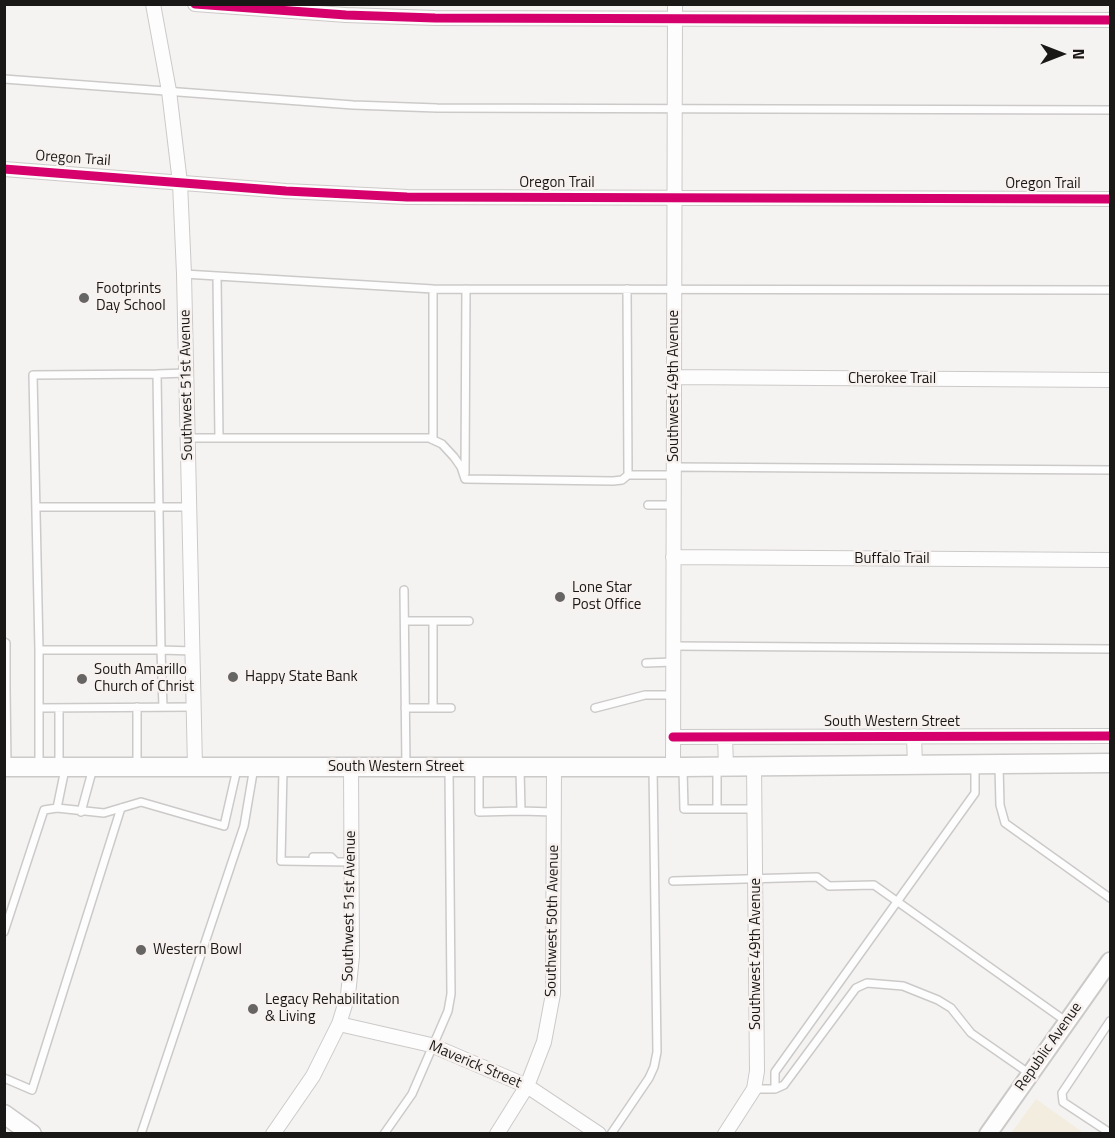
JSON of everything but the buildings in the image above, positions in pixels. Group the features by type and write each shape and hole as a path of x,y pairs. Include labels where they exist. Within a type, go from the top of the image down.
{"main road":[{"name":"South Western Street","path":"6,767 554,767 1110,763"},
{"path":"4,1114 32,1134"}],"street":[{"name":"Southwest 51st Avenue","path":"153,4 169,91 180,183 195,767"},
{"path":"195,4 346,15 435,18 675,12 1110,20"},
{"name":"Southwest 49th Avenue","path":"675,12 673,736 678,766"},
{"name":"Oregon Trail","path":"4,169 286,191 407,197 1110,199"},
{"name":"Cherokee Trail","path":"674,377 1110,380"},
{"name":"Buffalo Trail","path":"674,557 1110,560"},
{"name":"South Western Street","path":"673,736 1110,736"},
{"path":"914,736 915,765"},
{"path":"721,766 725,737"},
{"name":"Southwest 51st Avenue","path":"273,1134 313,1076 339,1024 348,995 352,956 351,766"},
{"name":"Southwest 49th Avenue","path":"724,1134 754,1089 757,1071 754,766"},
{"name":"Southwest 50th Avenue","path":"497,1134 527,1086 544,1042 553,994 554,767"},
{"name":"Republic Avenue","path":"988,1134 1110,961"},
{"name":"Maverick Street","path":"339,1024 432,1045 527,1086 599,1134"}],"lane":[{"path":"4,79 365,106 1110,110"},
{"path":"184,274 432,289 1110,290"},
{"path":"217,277 219,438"},
{"path":"432,289 433,440"},
{"path":"465,479 466,289"},
{"path":"627,289 628,475"},
{"path":"39,767 33,375 186,373"},
{"path":"157,374 163,707"},
{"path":"188,438 429,438 442,444 454,457 465,479"},
{"path":"465,479 613,481 622,480 628,475 674,471 1110,470"},
{"path":"648,505 674,505"},
{"path":"36,507 189,507"},
{"path":"404,590 406,766"},
{"path":"405,621 470,621"},
{"path":"433,621 433,708"},
{"path":"4,642 6,643 6,767"},
{"path":"673,646 1110,649"},
{"path":"39,650 193,651"},
{"path":"645,663 673,662"},
{"path":"595,708 645,695 673,695"},
{"path":"137,707 137,767"},
{"path":"39,708 194,707"},
{"path":"57,808 62,767 59,708"},
{"path":"405,708 451,708"},
{"path":"999,764 1000,805 1005,823 1110,898"},
{"path":"775,1089 775,1072 975,792 975,765"},
{"path":"4,932 44,810 57,808 104,813 141,802 224,826 246,766"},
{"path":"141,1134 244,826 246,766"},
{"path":"283,766 281,861 351,862"},
{"path":"384,1134 412,1094 448,1011 452,994 449,766"},
{"path":"479,766 479,812 554,812"},
{"path":"611,1134 649,1078 657,1052 653,766"},
{"path":"678,766 684,809 755,809"},
{"path":"717,809 721,766"},
{"path":"81,812 93,767"},
{"path":"520,767 520,811"},
{"path":"4,1078 32,1090 121,808"},
{"path":"673,881 817,877 829,886 874,885 1067,1022"},
{"path":"754,1089 775,1089 784,1085 856,988 867,983 903,986 938,1000 951,1008 971,1033 1030,1074"},
{"path":"1110,1021 1062,1093 1063,1102 1110,1133"}],"shaded area":[{"path":"1036,1099 1084,1133 1011,1133"}],"cycle path":[{"path":"195,4 346,15 435,18 1110,20"},
{"path":"4,169 286,191 407,197 1110,199"},
{"path":"673,737 1110,736"}],"place":[{"name":"Footprints Day School","path":"84,298"},
{"name":"Lone Star Post Office","path":"560,597"},
{"name":"Happy State Bank","path":"233,677"},
{"name":"South Amarillo Church of Christ","path":"82,679"},
{"name":"Western Bowl","path":"141,950"},
{"name":"Legacy Rehabilitation & Living","path":"253,1009"}]}
